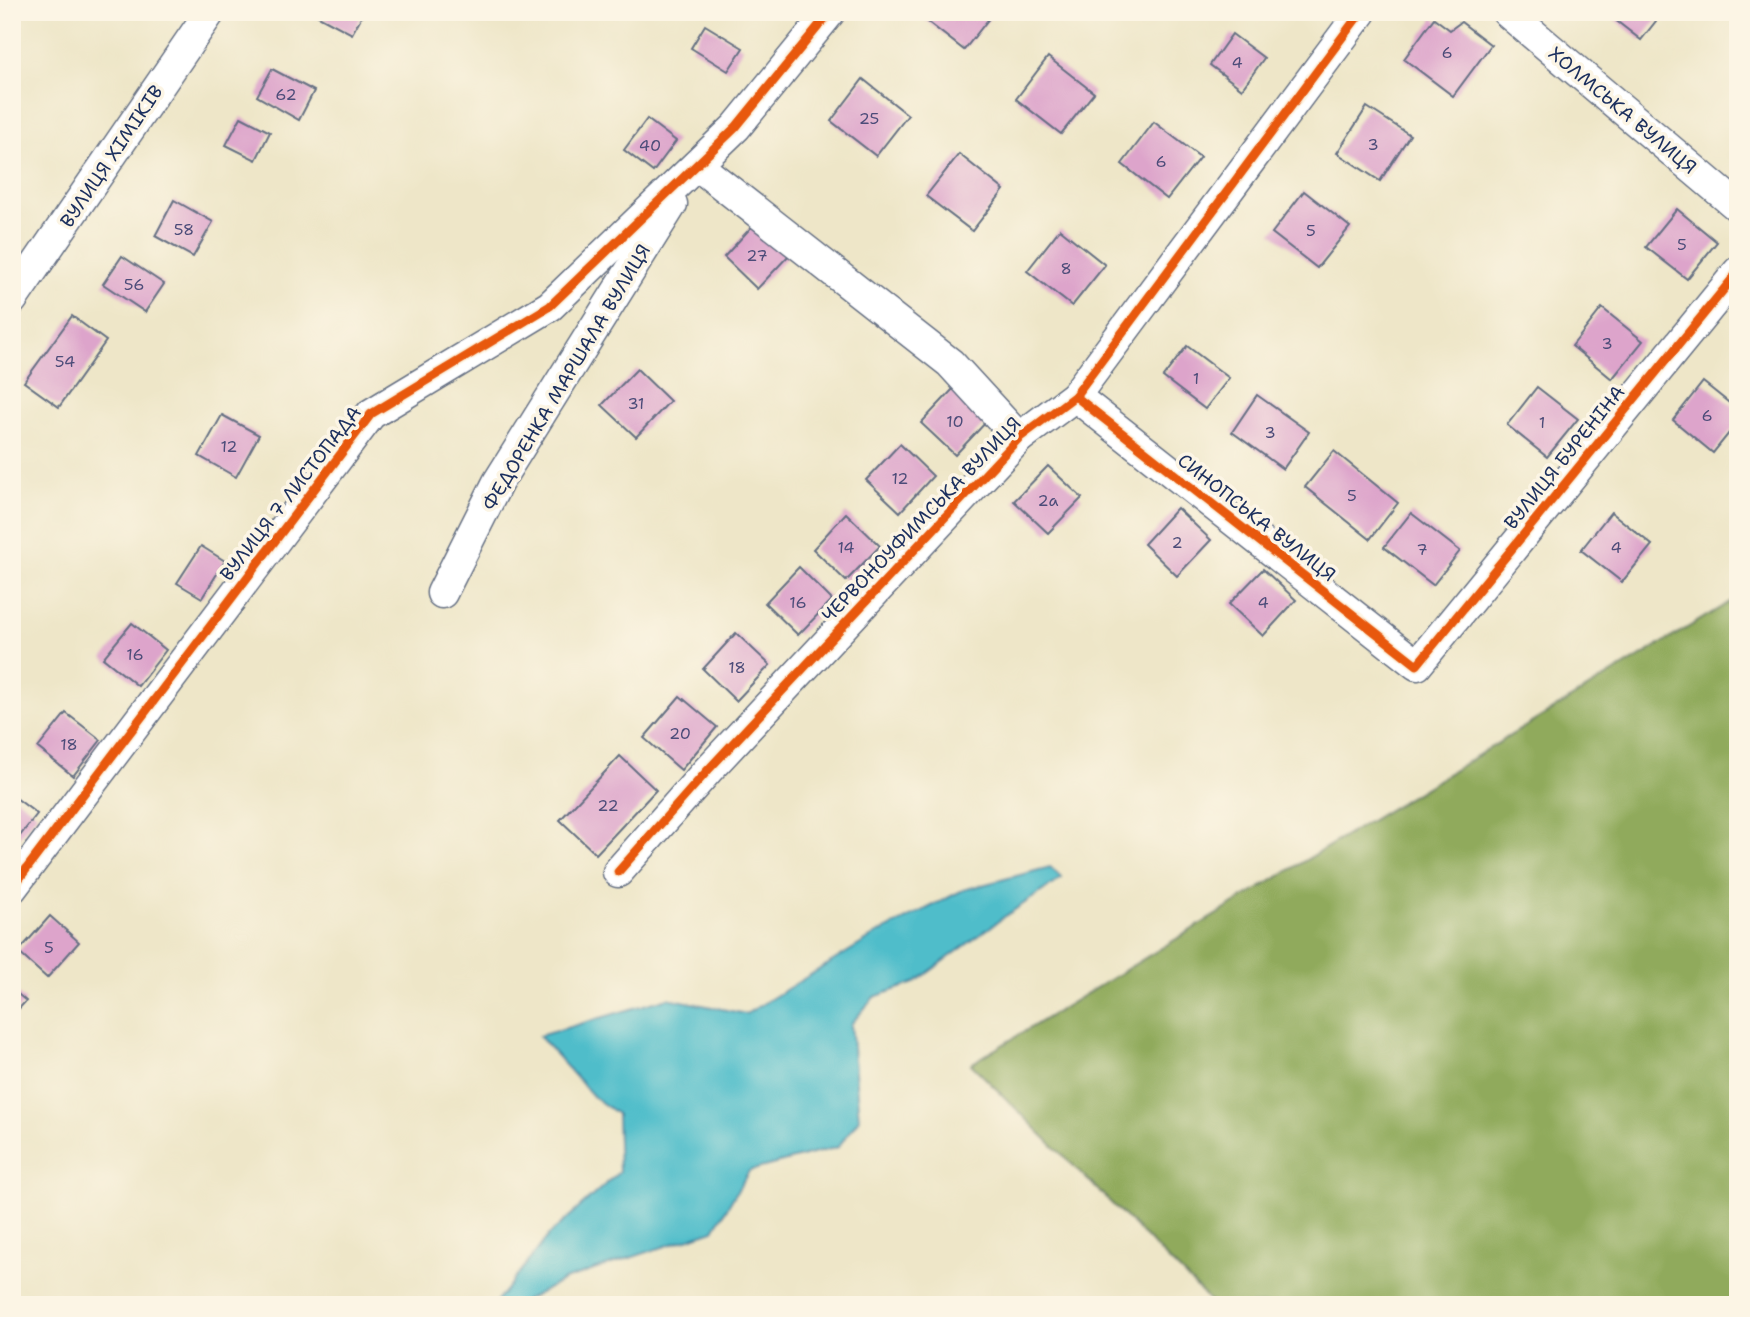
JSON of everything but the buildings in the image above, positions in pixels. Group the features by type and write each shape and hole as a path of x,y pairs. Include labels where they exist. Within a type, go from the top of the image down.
{"street":[{"name":"ВУЛИЦЯ ХІМІКІВ","path":"12,300 210,12"},
{"path":"831,12 736,127 696,165 950,363 1019,438"},
{"name":"ЧЕРВОНОУФИМСЬКА ВУЛИЦЯ","path":"618,872 708,769 1019,438 1075,396 1361,12"},
{"name":"ХОЛМСЬКА ВУЛИЦЯ","path":"1507,12 1738,207"},
{"name":"ФЕДОРЕНКА МАРШАЛА ВУЛИЦЯ","path":"442,593 498,482 696,165"},
{"name":"ВУЛИЦЯ 7 ЛИСТОПАДА","path":"12,888 371,414 551,306 696,165"},
{"name":"ВУЛИЦЯ БУРЕНІНА","path":"1417,665 1738,272"},
{"name":"СИНОПСЬКА ВУЛИЦЯ","path":"1075,396 1417,665"}],"green space":[{"path":"1738,597 1738,1305 1214,1305 971,1064"}],"water":[{"path":"1050,867 1062,878 914,983 874,997 851,1024 859,1119 838,1147 749,1171 714,1230 564,1280 517,1305 494,1305 550,1234 619,1172 617,1114 594,1097 539,1036 668,998 746,1014 877,934 963,890"}],"cycle path":[{"path":"12,888 371,414 550,306 736,127 830,12"},
{"path":"618,872 708,770 1019,438 1075,396 1361,12"},
{"path":"1075,396 1417,665 1738,272"}]}
